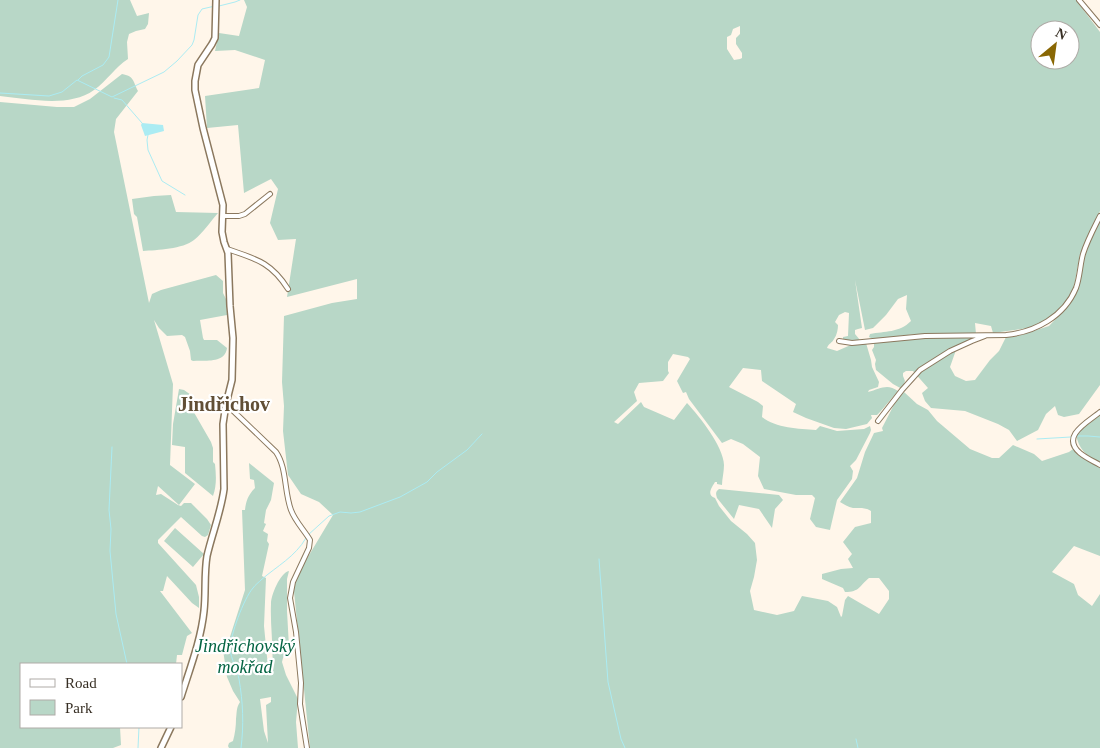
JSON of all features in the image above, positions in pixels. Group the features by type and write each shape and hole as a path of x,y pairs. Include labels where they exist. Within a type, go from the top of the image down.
{"street":[{"path":"182,694 200,637 204,610 207,558 223,496 223,424 232,380 233,338 228,253 222,232 222,197 203,128 195,90 198,65 215,38 216,0"},
{"path":"1079,0 1100,26"},
{"path":"223,216 245,214 270,194"},
{"path":"839,341 852,343 925,336 1018,334 1036,328 1044,324 1066,304 1077,286 1084,252 1100,216"},
{"path":"227,249 254,258 265,264 275,272 288,289"},
{"path":"878,422 920,370 950,351 989,335"},
{"path":"226,404 280,457 291,512 310,540 309,548 293,582 290,598 296,632 301,683 300,704 307,748"},
{"path":"1100,412 1076,432 1072,438 1073,446 1100,466"},
{"path":"161,748 171,728"}],"green space":[{"path":"0,0 130,0 137,16 149,13 148,24 145,29 129,34 127,42 128,59 99,86 84,96 61,101 48,101 0,96"},
{"path":"244,0 1076,0 1100,32 1100,211 1080,254 1074,287 1067,301 1045,323 1028,328 993,333 991,326 975,323 976,334 916,334 873,339 869,337 870,334 897,330 911,321 906,309 907,295 898,299 873,328 865,330 855,280 862,328 855,330 855,334 860,340 852,342 843,339 843,337 848,336 849,313 845,312 839,315 835,322 838,325 837,334 827,348 837,351 853,344 866,343 872,367 879,382 878,387 868,392 887,387 898,391 877,415 871,415 872,418 867,424 846,429 834,428 793,412 796,404 762,381 761,370 743,368 729,387 758,402 763,406 762,417 781,426 816,430 820,426 837,431 864,429 870,426 870,433 856,460 850,466 853,471 852,479 837,500 830,530 816,527 810,519 815,498 812,495 796,495 764,489 758,476 760,457 743,444 731,439 722,443 689,399 686,392 683,393 677,381 690,359 688,357 673,354 668,362 669,373 663,381 639,383 634,392 637,401 614,422 618,424 641,402 644,407 674,420 687,403 710,432 723,457 722,485 715,482 710,493 731,521 755,543 757,560 750,591 754,610 777,615 794,611 802,596 828,601 837,607 841,617 845,600 848,596 879,614 889,599 889,591 879,578 869,578 857,590 845,592 843,588 822,579 822,574 853,568 848,559 852,554 843,542 855,527 871,523 871,511 865,508 851,508 840,502 857,478 865,452 874,433 883,431 882,428 899,395 904,392 917,404 928,410 937,421 970,449 992,458 999,458 1013,445 1034,454 1042,461 1073,449 1100,468 1100,556 1074,546 1052,572 1074,584 1078,595 1092,606 1100,594 1100,748 310,748 293,582 333,515 319,502 301,494 288,475 283,431 284,316 332,303 357,299 357,279 287,297 296,239 278,240 270,223 278,189 271,179 244,193 238,125 207,128 205,96 259,88 265,60 235,50 215,51 219,33 239,36 247,7","holes":["740,26 740,34 736,38 736,44 742,53 742,58 734,60 727,49 727,37 731,35 733,29"]},
{"path":"122,74 131,78 138,91 116,119 114,132 149,303 152,294 161,290 216,275 223,281 227,315 200,320 204,340 217,340 227,348 222,357 208,361 191,360 185,337 182,335 167,336 154,320 173,384 170,465 195,484 179,505 158,486 156,495 161,494 178,505 181,506 184,503 191,503 211,525 208,535 205,537 181,517 158,540 158,543 196,585 199,597 199,608 167,576 163,591 160,591 192,633 187,636 182,655 177,655 176,663 20,663 20,728 120,728 121,745 113,748 0,748 0,102 74,107 90,99"},
{"path":"171,195 176,212 218,213 200,234 189,243 170,248 143,251 132,199"},
{"path":"1100,220 1100,385 1079,414 1064,417 1058,415 1055,406 1046,414 1038,430 1017,441 1009,430 965,411 931,408 925,401 922,393 928,388 913,371 903,373 905,381 902,389 876,370 876,360 872,350 874,343 904,339 979,336 973,342 956,350 950,367 955,376 966,381 975,380 999,351 1006,337 1018,336 1049,326 1070,304 1079,287 1085,255"},
{"path":"179,389 191,395 192,409 213,448 216,480 213,496 185,473 185,447 172,445 173,424"},
{"path":"1100,415 1100,462 1084,452 1076,434"},
{"name":"Jindřichovský mokřad","path":"249,463 274,483 271,500 266,510 264,523 266,524 263,531 268,534 267,541 269,544 262,576 266,578 264,626 268,667 272,671 271,600 279,580 289,571 287,579 287,611 289,647 282,662 298,699 296,722 298,748 229,748 228,746 233,741 237,710 240,702 227,677 222,643 229,640 245,590 242,510 245,510 248,498 255,488 254,480 250,479","holes":["271,697 271,702 266,705 268,743 264,731 260,699"]},
{"path":"719,489 779,495 783,500 775,509 772,528 759,509 739,505 734,519 717,498 716,492"},
{"path":"175,528 204,554 193,567 164,541"}],"water":[{"path":"142,123 163,125 164,131 145,136"}],"waterway":[{"path":"78,80 103,65 109,57 118,0"},
{"path":"219,6 240,0"},
{"path":"0,93 49,96 62,92 77,80 112,97 164,72 177,61 192,45 198,15 202,9 215,6"},
{"path":"114,98 122,100 142,123"},
{"path":"148,135 148,150 162,181 185,195"},
{"path":"308,535 329,516 340,512 360,512 400,497 427,482 437,472 467,450 482,434"},
{"path":"1075,436 1100,437"},
{"path":"1037,439 1071,437"},
{"path":"112,447 109,510 111,529 110,551 116,614 127,663"},
{"path":"241,748 243,722 241,696 239,679 230,649 235,627 249,593 267,575 291,556 306,538"},
{"path":"599,559 608,682 621,739 625,748"},
{"path":"138,748 139,728"},
{"path":"856,739 858,748"}],"district":[{"name":"Jindřichov","path":"224,404"}]}
